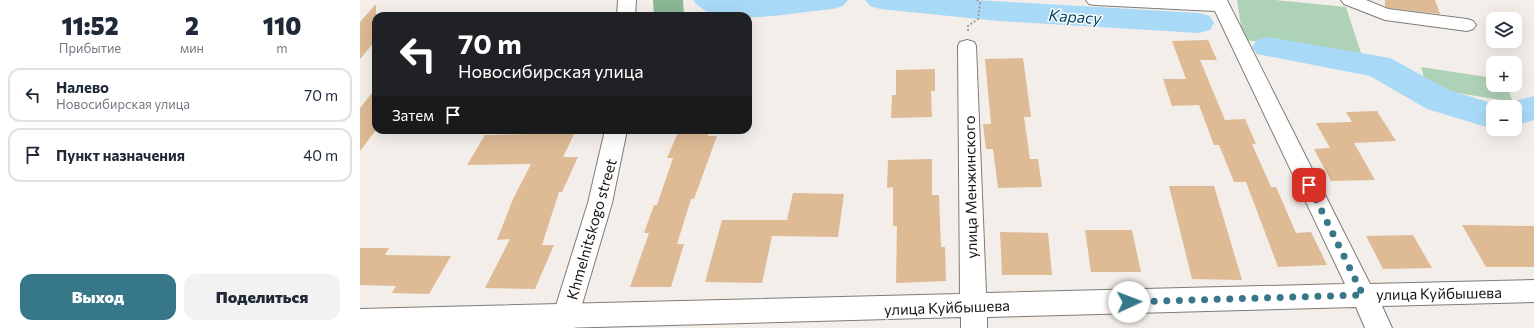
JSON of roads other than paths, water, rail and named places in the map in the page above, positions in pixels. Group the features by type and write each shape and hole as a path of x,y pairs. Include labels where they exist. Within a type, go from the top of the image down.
{"street":[{"path":"626,12 627,0"},
{"path":"1095,0 1219,3 1379,328"},
{"path":"1350,0 1385,14 1467,25"},
{"name":"улица Менжинского","path":"967,46 974,317"},
{"name":"Khmelnitskogo street","path":"564,322 600,203 615,134"},
{"name":"улица Куйбышева","path":"360,321 564,322 974,317 1363,295 1534,291"}],"waterway":[{"name":"Карасу","path":"708,0 724,7 740,8 833,0"},
{"name":"Карасу","path":"880,0 999,11 1199,23"},
{"path":"1268,47 1379,66 1439,100 1486,114"},
{"path":"1522,111 1534,108"}]}
